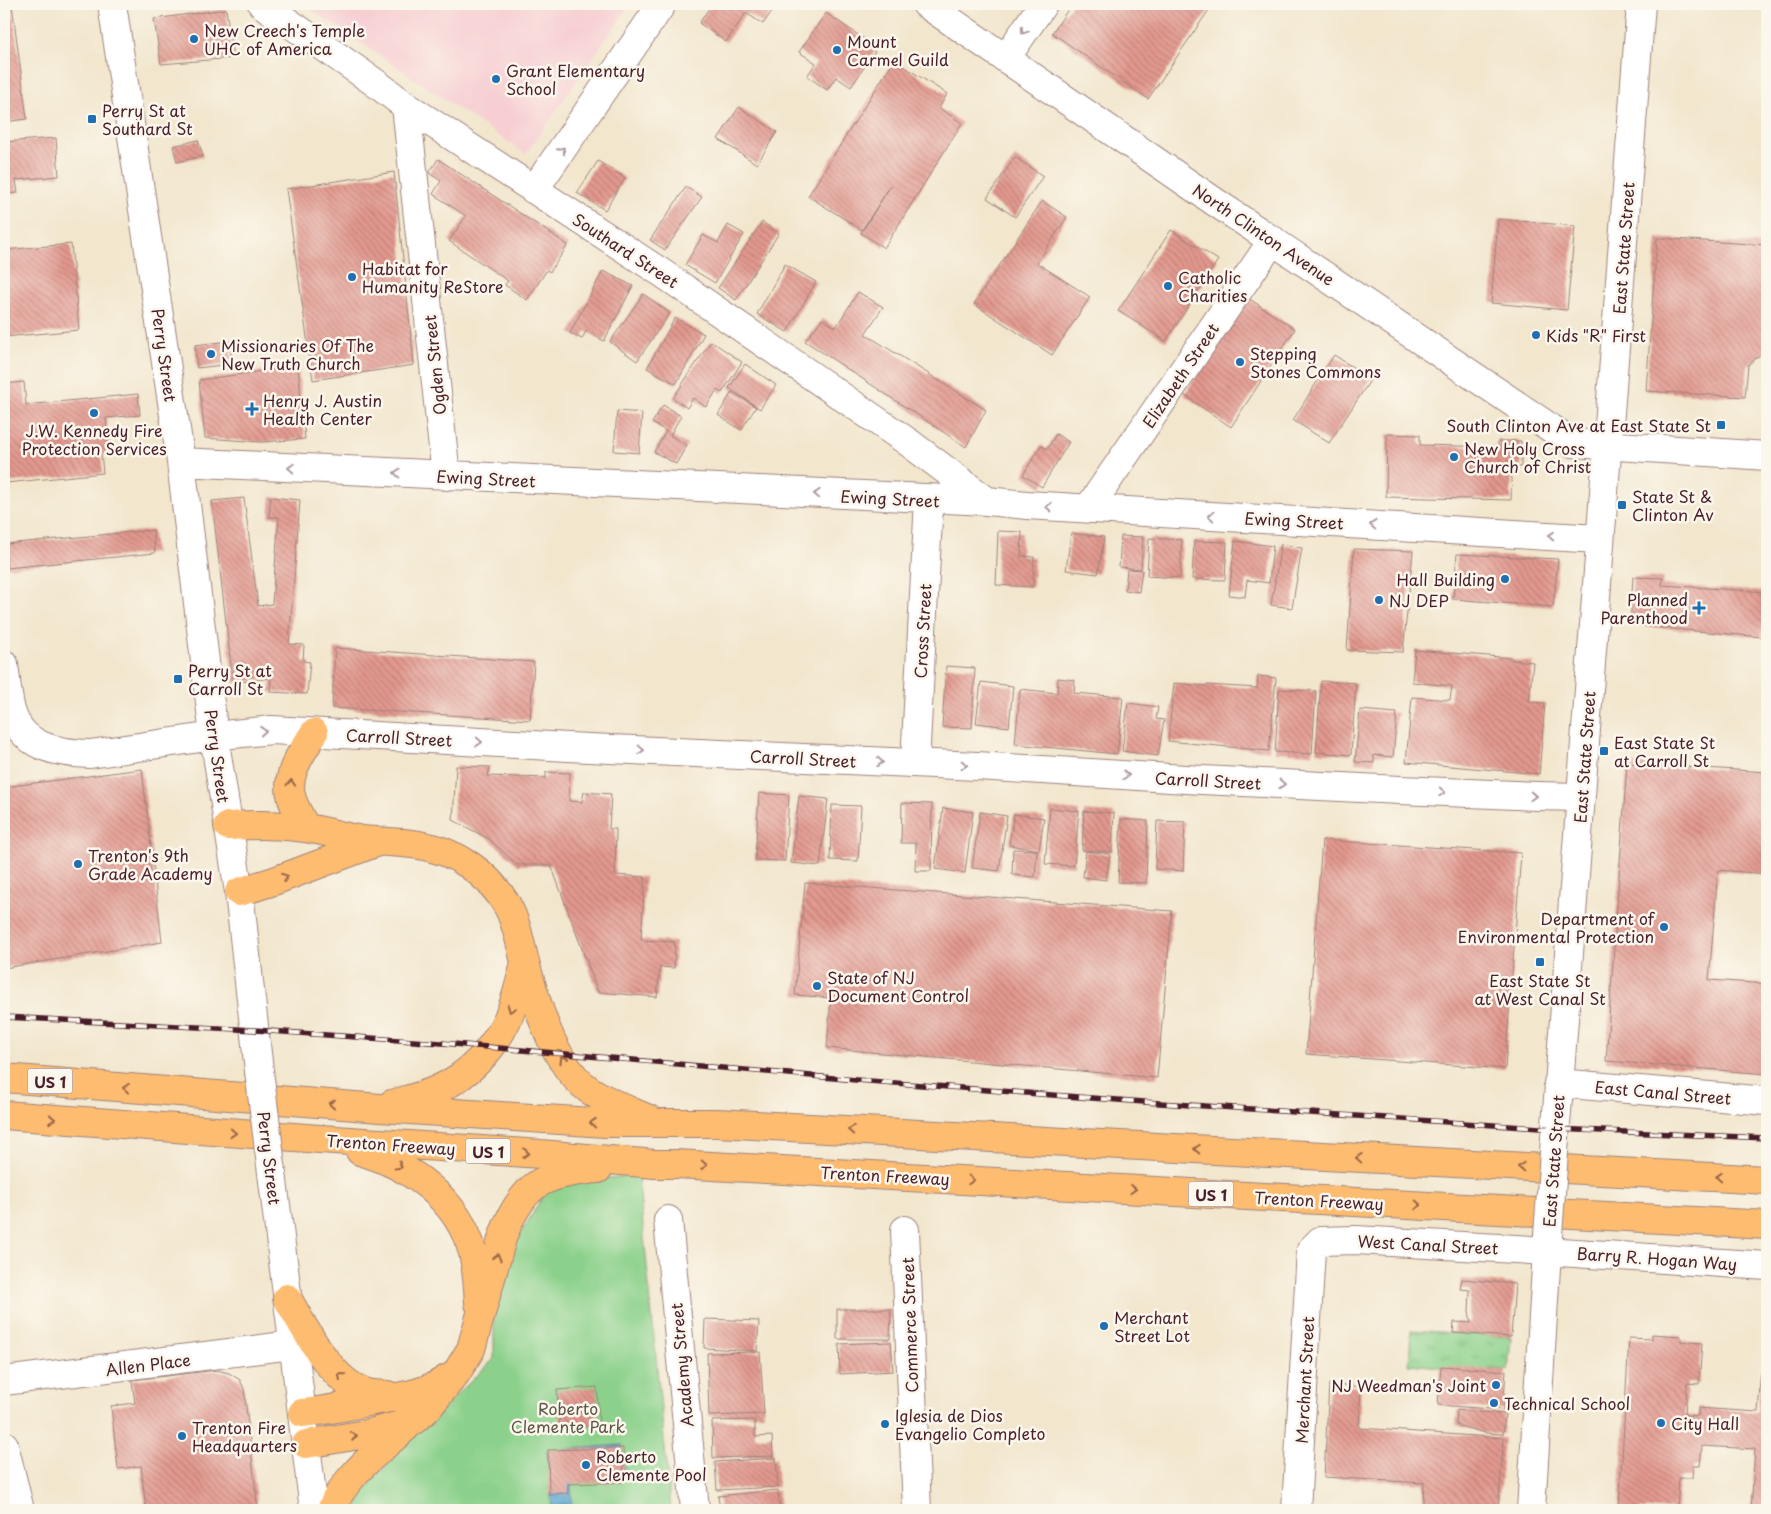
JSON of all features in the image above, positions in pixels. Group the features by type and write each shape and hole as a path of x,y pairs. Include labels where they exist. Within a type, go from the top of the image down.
{"highway":[{"path":"306,828 291,797 290,785 301,753 314,733"},
{"path":"228,826 273,824 306,828 363,840 419,845 439,850 458,858 479,872 494,887 514,919 542,1019 572,1074 588,1089 614,1104 659,1123"},
{"path":"238,892 274,881 382,841"},
{"path":"380,1108 436,1090 476,1064 503,1028 512,1009 525,963"},
{"name":"US 1","path":"4,1078 606,1124 717,1123 842,1129 1767,1180"},
{"name":"Trenton Freeway","path":"4,1115 655,1164 1767,1225"},
{"path":"320,1139 372,1154 392,1162 413,1174 444,1199 463,1229 473,1252 480,1321"},
{"path":"306,1444 366,1434 408,1409 457,1372 471,1349 507,1222 515,1209 540,1182 571,1172 655,1164"},
{"path":"287,1298 326,1361 336,1373 365,1392 408,1409"},
{"path":"302,1413 327,1411 364,1403 408,1409"},
{"path":"331,1510 334,1502 350,1478 381,1448 408,1409"}],"street":[{"name":"Perry Street","path":"112,4 181,462 214,736 238,892 292,1345 314,1510"},
{"name":"Southard Street","path":"262,4 406,106 670,279 908,442 987,501"},
{"path":"534,190 662,4"},
{"name":"North Clinton Avenue","path":"926,4 1573,443 1767,456"},
{"path":"1006,58 1043,4"},
{"name":"East State Street","path":"1532,1510 1558,1083 1641,4"},
{"name":"Ogden Street","path":"406,106 446,476"},
{"name":"Elizabeth Street","path":"1088,509 1272,240"},
{"name":"Ewing Street","path":"181,462 929,500 987,501 1088,509 1600,539"},
{"name":"Cross Street","path":"915,763 929,500"},
{"name":"Carroll Street","path":"4,664 11,711 16,722 30,739 47,749 71,754 90,754 214,736 272,730 1409,791 1581,797"},
{"name":"East Canal Street","path":"1558,1083 1767,1101"},
{"name":"Academy Street","path":"668,1220 695,1510"},
{"name":"Commerce Street","path":"905,1230 917,1510"},
{"name":"West Canal Street","path":"1311,1250 1320,1241 1548,1243"},
{"name":"Barry R. Hogan Way","path":"1548,1243 1767,1266"},
{"name":"Merchant Street","path":"1296,1510 1311,1250"},
{"name":"Allen Place","path":"4,1381 292,1345"},
{"path":"4,1445 20,1510"}],"shaded area":[{"name":"Grant Elementary School","path":"303,4 630,4 526,154"}],"green space":[{"name":"Roberto Clemente Park","path":"638,1175 671,1510 355,1510 367,1487 412,1438 494,1359 494,1315 514,1245 550,1184"},
{"path":"1411,1330 1511,1337 1508,1370 1491,1369 1490,1372 1409,1364"}],"water":[{"name":"Roberto Clemente Pool","path":"622,1445 625,1479 571,1483 572,1510 552,1510 547,1451"}],"building":[{"path":"4,4 12,4 27,119 4,122"},
{"path":"712,4 777,4 763,24 746,13 726,42 699,23"},
{"path":"1072,4 1213,4 1148,99 1052,33"},
{"name":"New Creech's Temple UHC of America","path":"226,9 233,58 161,64 154,19"},
{"name":"Mount Carmel Guild","path":"826,13 873,45 871,49 875,51 851,87 836,77 827,90 807,76 816,63 799,52"},
{"path":"894,60 947,94 939,108 962,123 884,248 861,233 891,185 862,230 808,196"},
{"path":"739,107 777,132 757,164 718,139"},
{"path":"56,138 59,176 16,180 18,193 4,194 4,142"},
{"path":"198,140 203,156 177,162 173,146"},
{"path":"1015,157 1043,176 1015,217 987,198"},
{"path":"438,159 568,245 550,272 547,270 527,300 505,285 508,281 449,241 466,216 433,194 441,181 429,173"},
{"path":"598,161 625,178 605,210 577,193"},
{"name":"Habitat for Humanity ReStore","path":"394,172 414,365 313,380 286,189"},
{"path":"686,187 702,197 665,250 650,240"},
{"path":"1042,201 1067,217 1037,263 1090,297 1052,355 974,304"},
{"path":"1498,219 1575,226 1567,310 1491,303"},
{"path":"762,222 779,233 736,300 718,288"},
{"path":"728,225 744,234 715,283 685,265 703,235 718,243"},
{"name":"Catholic Charities","path":"1171,230 1218,260 1166,341 1118,311"},
{"path":"1657,238 1767,245 1767,349 1748,365 1745,397 1646,391"},
{"path":"71,244 79,330 4,337 4,250"},
{"path":"785,264 816,282 787,332 757,314"},
{"path":"603,271 633,286 604,341 586,331 582,339 570,333"},
{"path":"858,292 883,307 865,334 986,410 966,447 805,341 822,319 836,327"},
{"path":"643,294 670,313 637,361 610,342"},
{"name":"Stepping Stones Commons","path":"1248,298 1295,329 1231,427 1184,395"},
{"path":"675,318 704,334 676,384 647,368"},
{"path":"230,341 232,364 197,368 195,345"},
{"path":"711,341 742,362 722,393 717,390 706,407 693,398 687,408 673,398"},
{"path":"1334,355 1371,379 1329,443 1293,420"},
{"path":"745,364 776,385 760,409 729,388"},
{"name":"Henry J. Austin Health Center","path":"298,366 305,439 262,442 205,438 199,380"},
{"path":"24,382 26,405 138,394 140,415 106,418 110,452 101,453 103,473 6,483 4,472 4,384"},
{"path":"732,392 756,407 741,430 718,415"},
{"path":"663,405 681,416 670,435 687,445 676,464 654,452 666,431 652,423"},
{"path":"617,411 642,413 639,453 614,451"},
{"path":"1056,434 1069,442 1042,487 1023,475 1041,445 1047,449"},
{"name":"New Holy Cross Church of Christ","path":"1387,434 1420,435 1420,445 1498,447 1498,441 1521,441 1521,467 1512,467 1511,500 1386,497"},
{"path":"271,497 300,500 289,644 304,645 303,661 310,662 307,694 270,692 271,678 233,683 212,501 244,498 258,606 272,604 279,517 269,517"},
{"path":"153,530 155,553 7,568 5,544"},
{"path":"998,531 1022,532 1021,556 1034,557 1033,587 996,585"},
{"path":"1071,533 1104,537 1098,574 1066,570"},
{"path":"1121,536 1143,537 1141,569 1119,567"},
{"path":"1149,538 1182,540 1180,578 1147,576"},
{"path":"1194,541 1227,542 1225,580 1192,579"},
{"path":"1235,541 1273,546 1269,583 1247,580 1245,597 1229,595"},
{"path":"1281,544 1302,548 1292,608 1271,605"},
{"name":"NJ DEP","path":"1354,549 1413,551 1403,652 1347,650"},
{"name":"Hall Building","path":"1457,554 1558,559 1553,607 1453,599"},
{"path":"1127,569 1142,570 1139,592 1125,590"},
{"name":"Planned Parenthood","path":"1633,577 1663,578 1662,585 1767,592 1767,625 1763,624 1762,637 1630,625"},
{"path":"335,648 534,662 530,720 332,708"},
{"path":"1415,650 1512,658 1512,660 1533,662 1529,702 1545,703 1539,774 1406,762 1412,697 1450,700 1452,686 1412,682"},
{"path":"946,666 975,668 972,728 942,727"},
{"path":"1258,676 1276,678 1269,751 1168,741 1174,683 1257,688"},
{"path":"1058,678 1075,680 1074,693 1123,697 1117,754 1015,744 1020,689 1057,693"},
{"path":"1321,681 1356,683 1351,755 1316,752"},
{"path":"981,682 1013,686 1009,727 976,723"},
{"path":"1279,689 1316,691 1312,754 1275,752"},
{"path":"1128,703 1158,707 1156,719 1164,720 1158,756 1122,751"},
{"path":"1360,710 1397,713 1393,757 1374,755 1374,763 1355,762"},
{"name":"Department of Environmental Protection","path":"1627,763 1767,772 1767,874 1718,870 1709,980 1767,984 1767,1074 1606,1061"},
{"path":"456,766 490,767 488,776 546,778 546,772 570,773 569,801 582,802 584,792 611,794 609,829 616,829 615,875 645,877 641,940 675,942 674,968 660,967 657,997 598,992 551,865 518,865 489,839 453,820"},
{"name":"Trenton's 9th Grade Academy","path":"142,769 162,942 4,968 4,787"},
{"path":"759,793 789,795 785,861 755,860"},
{"path":"799,796 828,799 820,866 791,863"},
{"path":"902,803 932,804 931,871 915,871 916,843 901,843"},
{"path":"832,805 861,806 858,861 830,860"},
{"path":"943,808 973,812 965,873 935,869"},
{"path":"1050,808 1079,811 1074,866 1045,864"},
{"path":"1084,811 1114,813 1112,852 1082,850"},
{"path":"980,812 1007,816 999,871 972,868"},
{"path":"1014,814 1044,818 1039,850 1009,845"},
{"path":"1121,819 1148,821 1146,883 1118,882"},
{"path":"1157,821 1185,822 1183,871 1155,869"},
{"path":"1322,840 1521,853 1505,1069 1306,1054"},
{"path":"1013,849 1037,850 1035,877 1012,875"},
{"path":"1086,851 1110,854 1106,880 1083,877"},
{"path":"805,883 1172,911 1157,1078 827,1048 831,998 795,995"},
{"path":"1462,1279 1515,1284 1511,1337 1453,1333 1454,1322 1471,1323 1469,1311 1470,1290 1460,1289"},
{"path":"837,1309 891,1309 890,1339 837,1339"},
{"path":"705,1319 759,1321 757,1351 704,1348"},
{"name":"City Hall","path":"1652,1334 1681,1336 1681,1341 1702,1343 1699,1384 1687,1383 1685,1415 1698,1416 1698,1408 1758,1412 1761,1373 1767,1368 1767,1510 1751,1510 1755,1449 1702,1446 1700,1466 1693,1466 1692,1478 1679,1478 1677,1510 1619,1510 1629,1338 1652,1339"},
{"path":"891,1342 893,1371 840,1374 839,1344"},
{"path":"760,1352 764,1414 709,1416 707,1353"},
{"path":"1441,1366 1506,1371 1503,1410 1438,1405"},
{"name":"Trenton Fire Headquarters","path":"217,1370 229,1373 240,1380 244,1389 258,1510 146,1510 141,1466 118,1469 111,1406 135,1403 132,1380"},
{"path":"1329,1384 1361,1387 1359,1428 1504,1438 1498,1510 1468,1510 1423,1505 1424,1483 1324,1477"},
{"path":"597,1387 599,1425 560,1428 557,1390"},
{"path":"1457,1410 1505,1414 1503,1434 1485,1433 1456,1425"},
{"path":"755,1420 755,1437 772,1436 773,1456 713,1458 712,1421"},
{"name":"Roberto Clemente Pool","path":"623,1448 624,1482 568,1484 568,1493 549,1494 548,1450"},
{"path":"776,1458 778,1487 717,1490 715,1462"},
{"path":"778,1490 780,1510 720,1510 718,1496"}],"railway":[{"path":"4,1017 255,1030 442,1043 856,1080 1144,1102 1555,1129 1767,1138"}],"place":[{"name":"New Creech's Temple UHC of America","path":"194,39"},
{"name":"Mount Carmel Guild","path":"837,50"},
{"name":"Grant Elementary School","path":"496,79"},
{"name":"Perry St at Southard St","path":"92,119"},
{"name":"Habitat for Humanity ReStore","path":"352,277"},
{"name":"Catholic Charities","path":"1168,286"},
{"name":"Kids \"R\" First","path":"1536,335"},
{"name":"Missionaries Of The New Truth Church","path":"211,354"},
{"name":"Stepping Stones Commons","path":"1240,362"},
{"name":"Henry J. Austin Health Center","path":"252,409"},
{"name":"J.W. Kennedy Fire Protection Services","path":"94,413"},
{"name":"South Clinton Ave at East State St","path":"1721,425"},
{"name":"New Holy Cross Church of Christ","path":"1454,457"},
{"name":"State St & Clinton Av","path":"1622,505"},
{"name":"Hall Building","path":"1505,579"},
{"name":"NJ DEP","path":"1379,600"},
{"name":"Planned Parenthood","path":"1699,608"},
{"name":"Perry St at Carroll St","path":"178,679"},
{"name":"East State St at Carroll St","path":"1604,751"},
{"name":"Trenton's 9th Grade Academy","path":"78,864"},
{"name":"Department of Environmental Protection","path":"1664,927"},
{"name":"East State St at West Canal St","path":"1540,962"},
{"name":"State of NJ Document Control","path":"817,986"},
{"name":"Merchant Street Lot","path":"1104,1326"},
{"name":"NJ Weedman's Joint","path":"1496,1385"},
{"name":"Technical School","path":"1494,1403"},
{"name":"City Hall","path":"1661,1423"},
{"name":"Iglesia de Dios Evangelio Completo","path":"885,1424"},
{"name":"Trenton Fire Headquarters","path":"182,1436"},
{"name":"Roberto Clemente Pool","path":"586,1465"}]}
